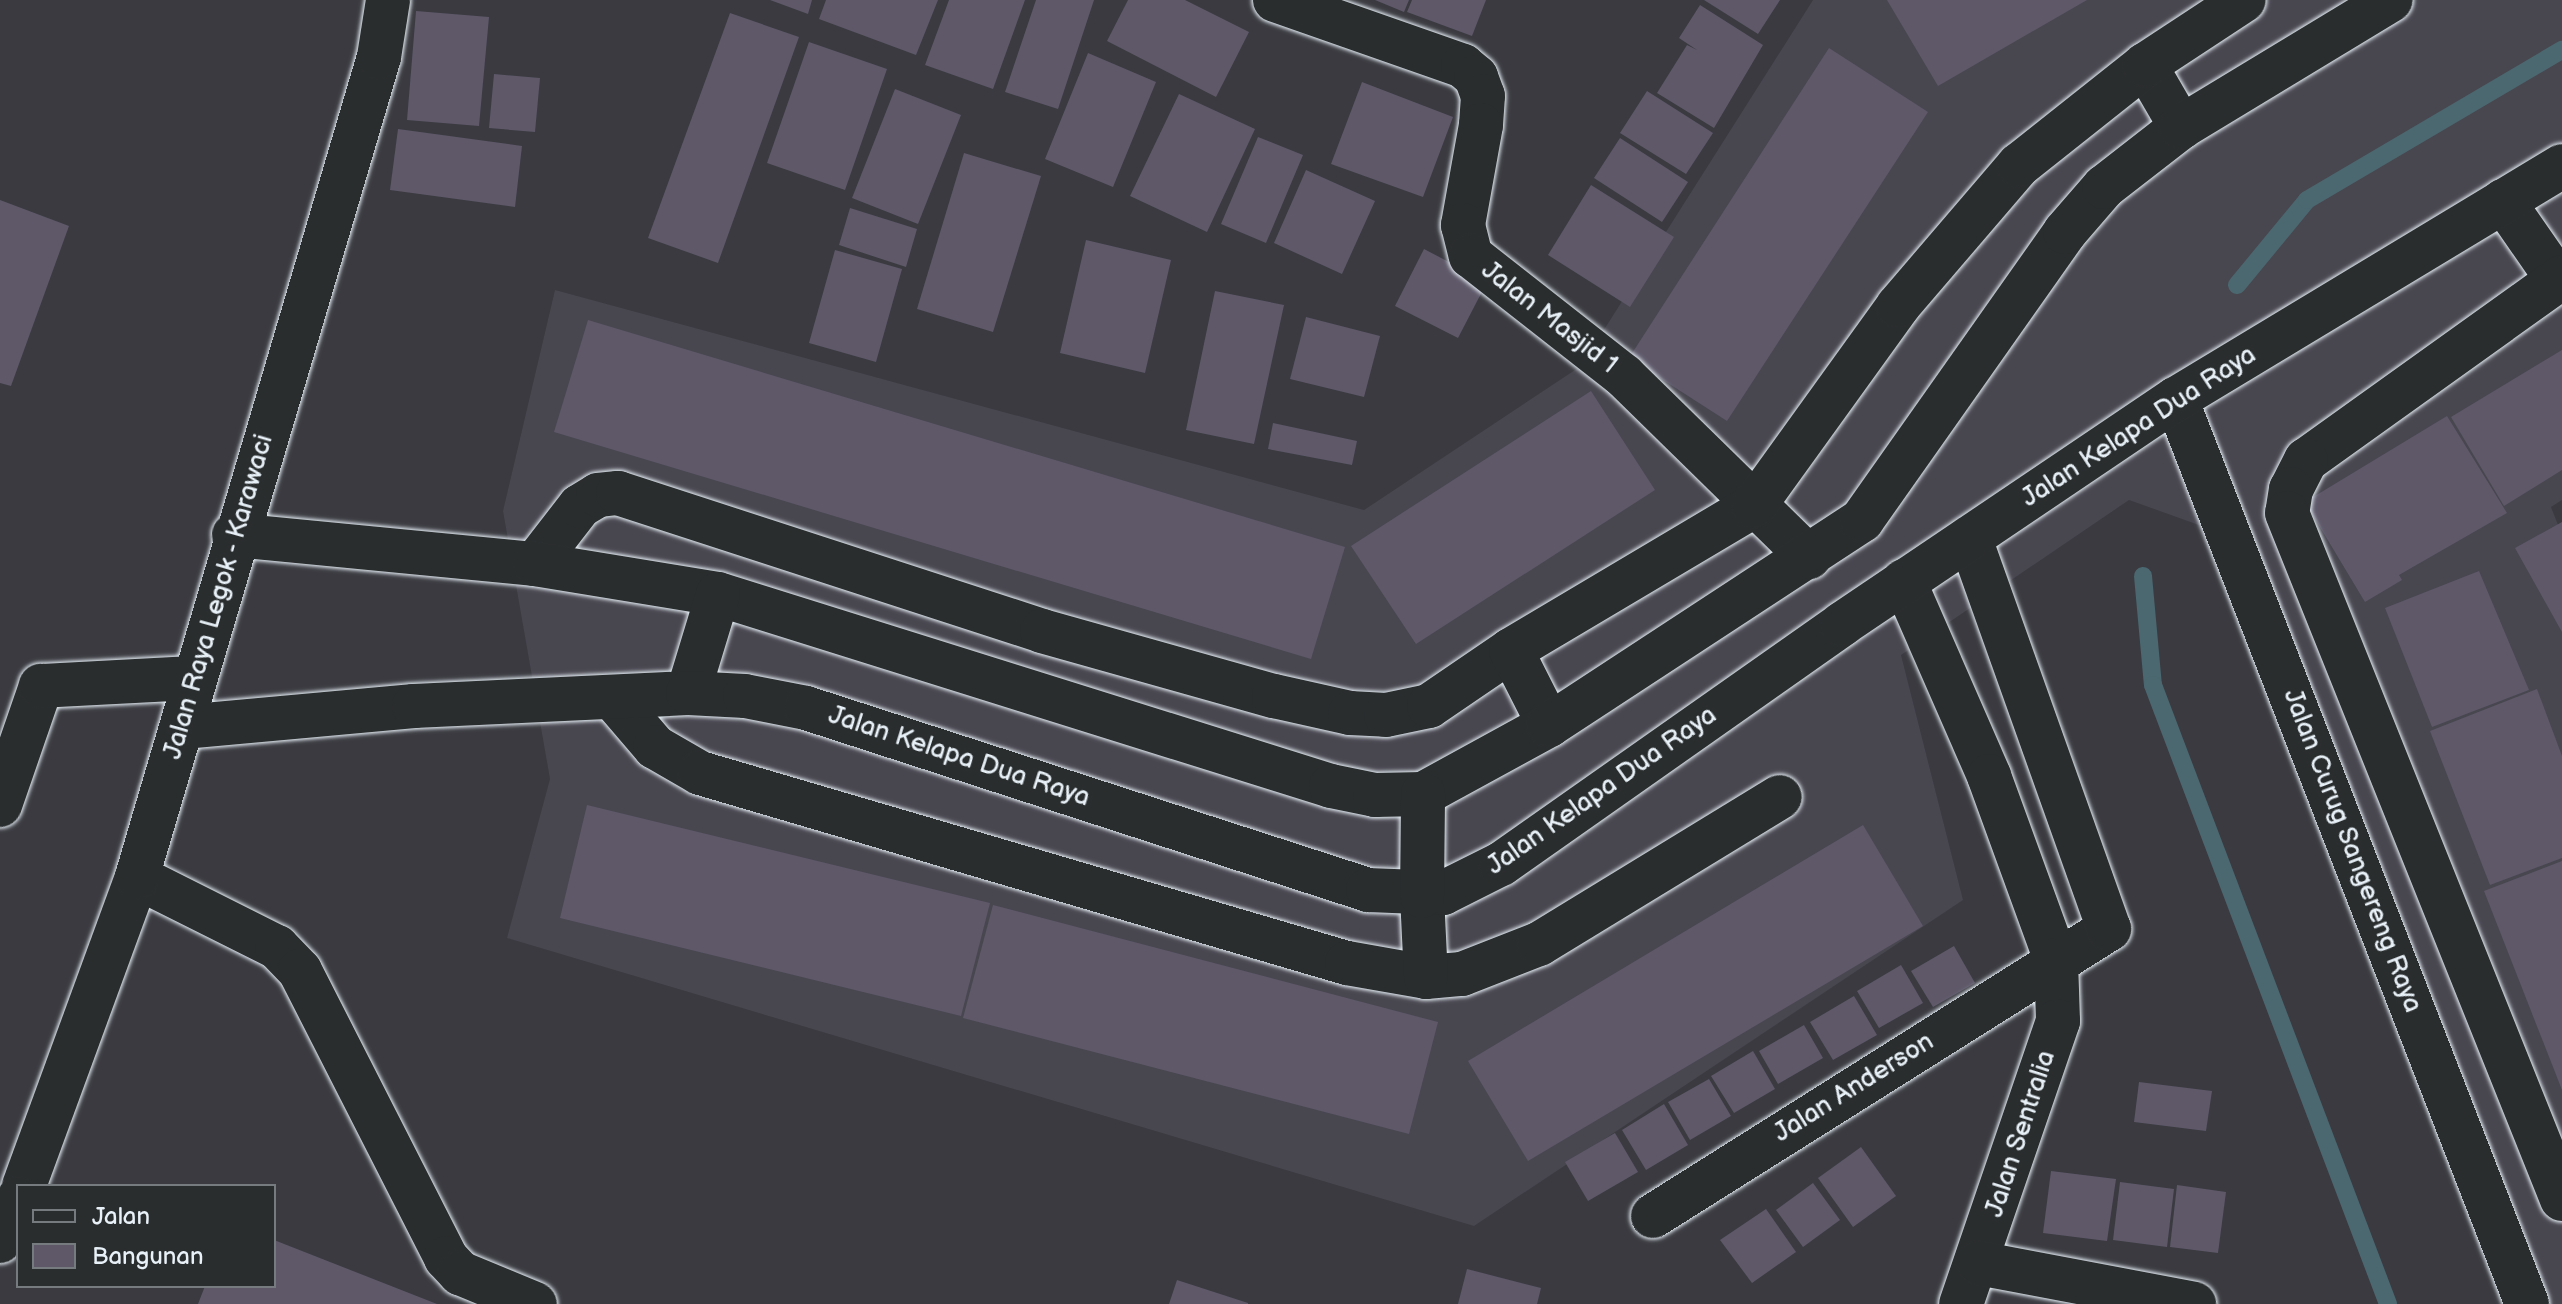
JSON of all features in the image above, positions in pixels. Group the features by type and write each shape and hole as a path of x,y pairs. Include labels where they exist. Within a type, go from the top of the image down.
{"main road":[{"name":"Jalan Raya Legok - Karawaci","path":"21,1184 137,877 183,727 234,535 379,57 388,0"},
{"name":"Jalan Masjid 1","path":"1275,0 1463,66 1476,77 1483,96 1481,125 1463,225 1471,256 1624,376 1809,557"},
{"path":"535,564 580,506 612,493 1042,631 1350,713 1386,715 1429,706 1511,650 1754,506 1898,306 2019,165 2145,65 2244,0"},
{"path":"234,535 535,564 718,594 1331,786 1375,795 1423,794 1549,725 1862,520 2085,207 2122,170 2181,127 2391,0"},
{"path":"2145,65 2181,127"},
{"name":"Jalan Kelapa Dua Raya","path":"183,727 414,706 688,693 806,708 1368,890 1422,896 1443,893 1501,864 1904,581 2176,399 2562,166"},
{"path":"2503,201 2560,279 2306,460 2291,489 2287,513 2375,722 2562,1199"},
{"name":"Jalan Curug Sangereng Raya","path":"2176,399 2527,1304"},
{"name":"Jalan Anderson","path":"1653,1216 2109,929 1970,538"},
{"name":"Jalan Sentralia","path":"1904,581 1989,776 2056,960 2058,1021 1978,1263 1961,1304"},
{"path":"688,693 718,594"},
{"path":"1511,650 1549,725"},
{"path":"0,805 41,686 194,678"},
{"path":"612,697 655,747 700,773 1347,963 1426,977 1462,974 1539,944 1780,797"},
{"path":"1423,794 1422,896 1426,977"},
{"path":"137,877 277,947 300,971 446,1258 469,1278 535,1304"},
{"path":"1978,1263 2194,1304"}],"shaded area":[{"path":"1813,0 2562,0 2562,500 2551,507 2562,535 2562,1304 2519,1304 2238,539 2129,500 1901,655 1963,900 1474,1226 507,938 550,779 503,511 555,290 1364,510 1581,366"}],"building":[{"path":"770,0 812,0 808,14"},
{"path":"826,0 938,0 916,55 819,19"},
{"path":"949,0 1025,0 993,89 925,65"},
{"path":"1036,0 1094,0 1058,109 1005,92"},
{"path":"1128,0 1185,0 1249,32 1216,97 1107,41"},
{"path":"1375,0 1409,0 1404,12"},
{"path":"1412,0 1486,0 1472,36 1407,12"},
{"path":"1704,0 1780,0 1758,34"},
{"path":"1887,0 2087,0 1938,86"},
{"path":"1700,5 1763,45 1714,128 1657,93 1687,45 1697,50 1679,38"},
{"path":"416,11 489,17 479,126 407,120"},
{"path":"730,13 799,37 718,263 648,238"},
{"path":"809,42 887,69 845,190 767,163"},
{"path":"1829,48 1928,112 1727,421 1629,358"},
{"path":"1088,53 1156,82 1113,187 1045,159"},
{"path":"494,74 540,78 535,132 489,128"},
{"path":"1362,82 1453,117 1423,197 1331,164"},
{"path":"895,89 961,115 918,224 852,198"},
{"path":"1647,91 1713,133 1686,174 1620,133"},
{"path":"1179,94 1255,129 1207,232 1130,196"},
{"path":"398,129 522,146 515,207 390,190"},
{"path":"1258,137 1303,155 1266,243 1221,224"},
{"path":"1620,138 1688,182 1662,222 1594,178"},
{"path":"964,153 1041,176 993,332 917,309"},
{"path":"1306,170 1375,201 1342,274 1274,243"},
{"path":"1591,185 1674,237 1630,307 1548,255"},
{"path":"0,200 69,226 11,386 0,383"},
{"path":"850,208 917,229 906,267 839,245"},
{"path":"1086,240 1171,260 1145,373 1060,353"},
{"path":"1424,249 1487,282 1458,338 1395,306"},
{"path":"835,250 902,269 876,362 809,343"},
{"path":"1215,291 1284,305 1254,444 1186,430"},
{"path":"1306,317 1380,336 1364,397 1290,379"},
{"path":"588,320 1345,547 1311,659 554,432"},
{"path":"2562,350 2562,470 2504,506 2451,417"},
{"path":"1591,391 1655,490 1416,644 1351,546"},
{"path":"2447,416 2507,513 2399,575 2402,580 2365,602 2305,502"},
{"path":"1273,423 1357,441 1352,465 1268,449"},
{"path":"2562,522 2562,632 2515,548"},
{"path":"2479,571 2529,690 2432,727 2385,608"},
{"path":"2537,689 2562,756 2562,858 2490,885 2430,731"},
{"path":"587,805 990,903 961,1016 560,918"},
{"path":"1863,825 1923,926 1528,1161 1468,1061"},
{"path":"2562,861 2562,1090 2484,891"},
{"path":"993,905 1438,1022 1409,1134 963,1018"},
{"path":"1954,946 1975,983 1933,1007 1911,971"},
{"path":"1901,965 1923,1003 1879,1028 1857,991"},
{"path":"1854,996 1877,1035 1833,1060 1810,1022"},
{"path":"1804,1025 1823,1058 1778,1084 1759,1051"},
{"path":"1753,1051 1775,1089 1734,1113 1711,1076"},
{"path":"1709,1079 1731,1116 1690,1140 1668,1102"},
{"path":"2139,1082 2212,1091 2206,1131 2134,1122"},
{"path":"1664,1104 1688,1145 1646,1170 1622,1130"},
{"path":"1615,1133 1638,1172 1588,1201 1565,1162"},
{"path":"1861,1147 1896,1196 1853,1227 1818,1178"},
{"path":"2051,1171 2116,1179 2107,1241 2043,1233"},
{"path":"2120,1182 2174,1189 2167,1247 2113,1240"},
{"path":"1813,1183 1840,1220 1803,1247 1776,1210"},
{"path":"2177,1185 2226,1192 2218,1253 2170,1247"},
{"path":"1766,1209 1796,1252 1752,1283 1720,1240"},
{"path":"276,1241 437,1304 198,1304 204,1288 276,1288"},
{"path":"1467,1269 1541,1288 1537,1304 1458,1304"},
{"path":"1177,1280 1248,1303 1248,1304 1169,1304"}],"waterway":[{"path":"2237,285 2307,200 2562,50"},
{"path":"2143,576 2153,685 2388,1304"}]}
